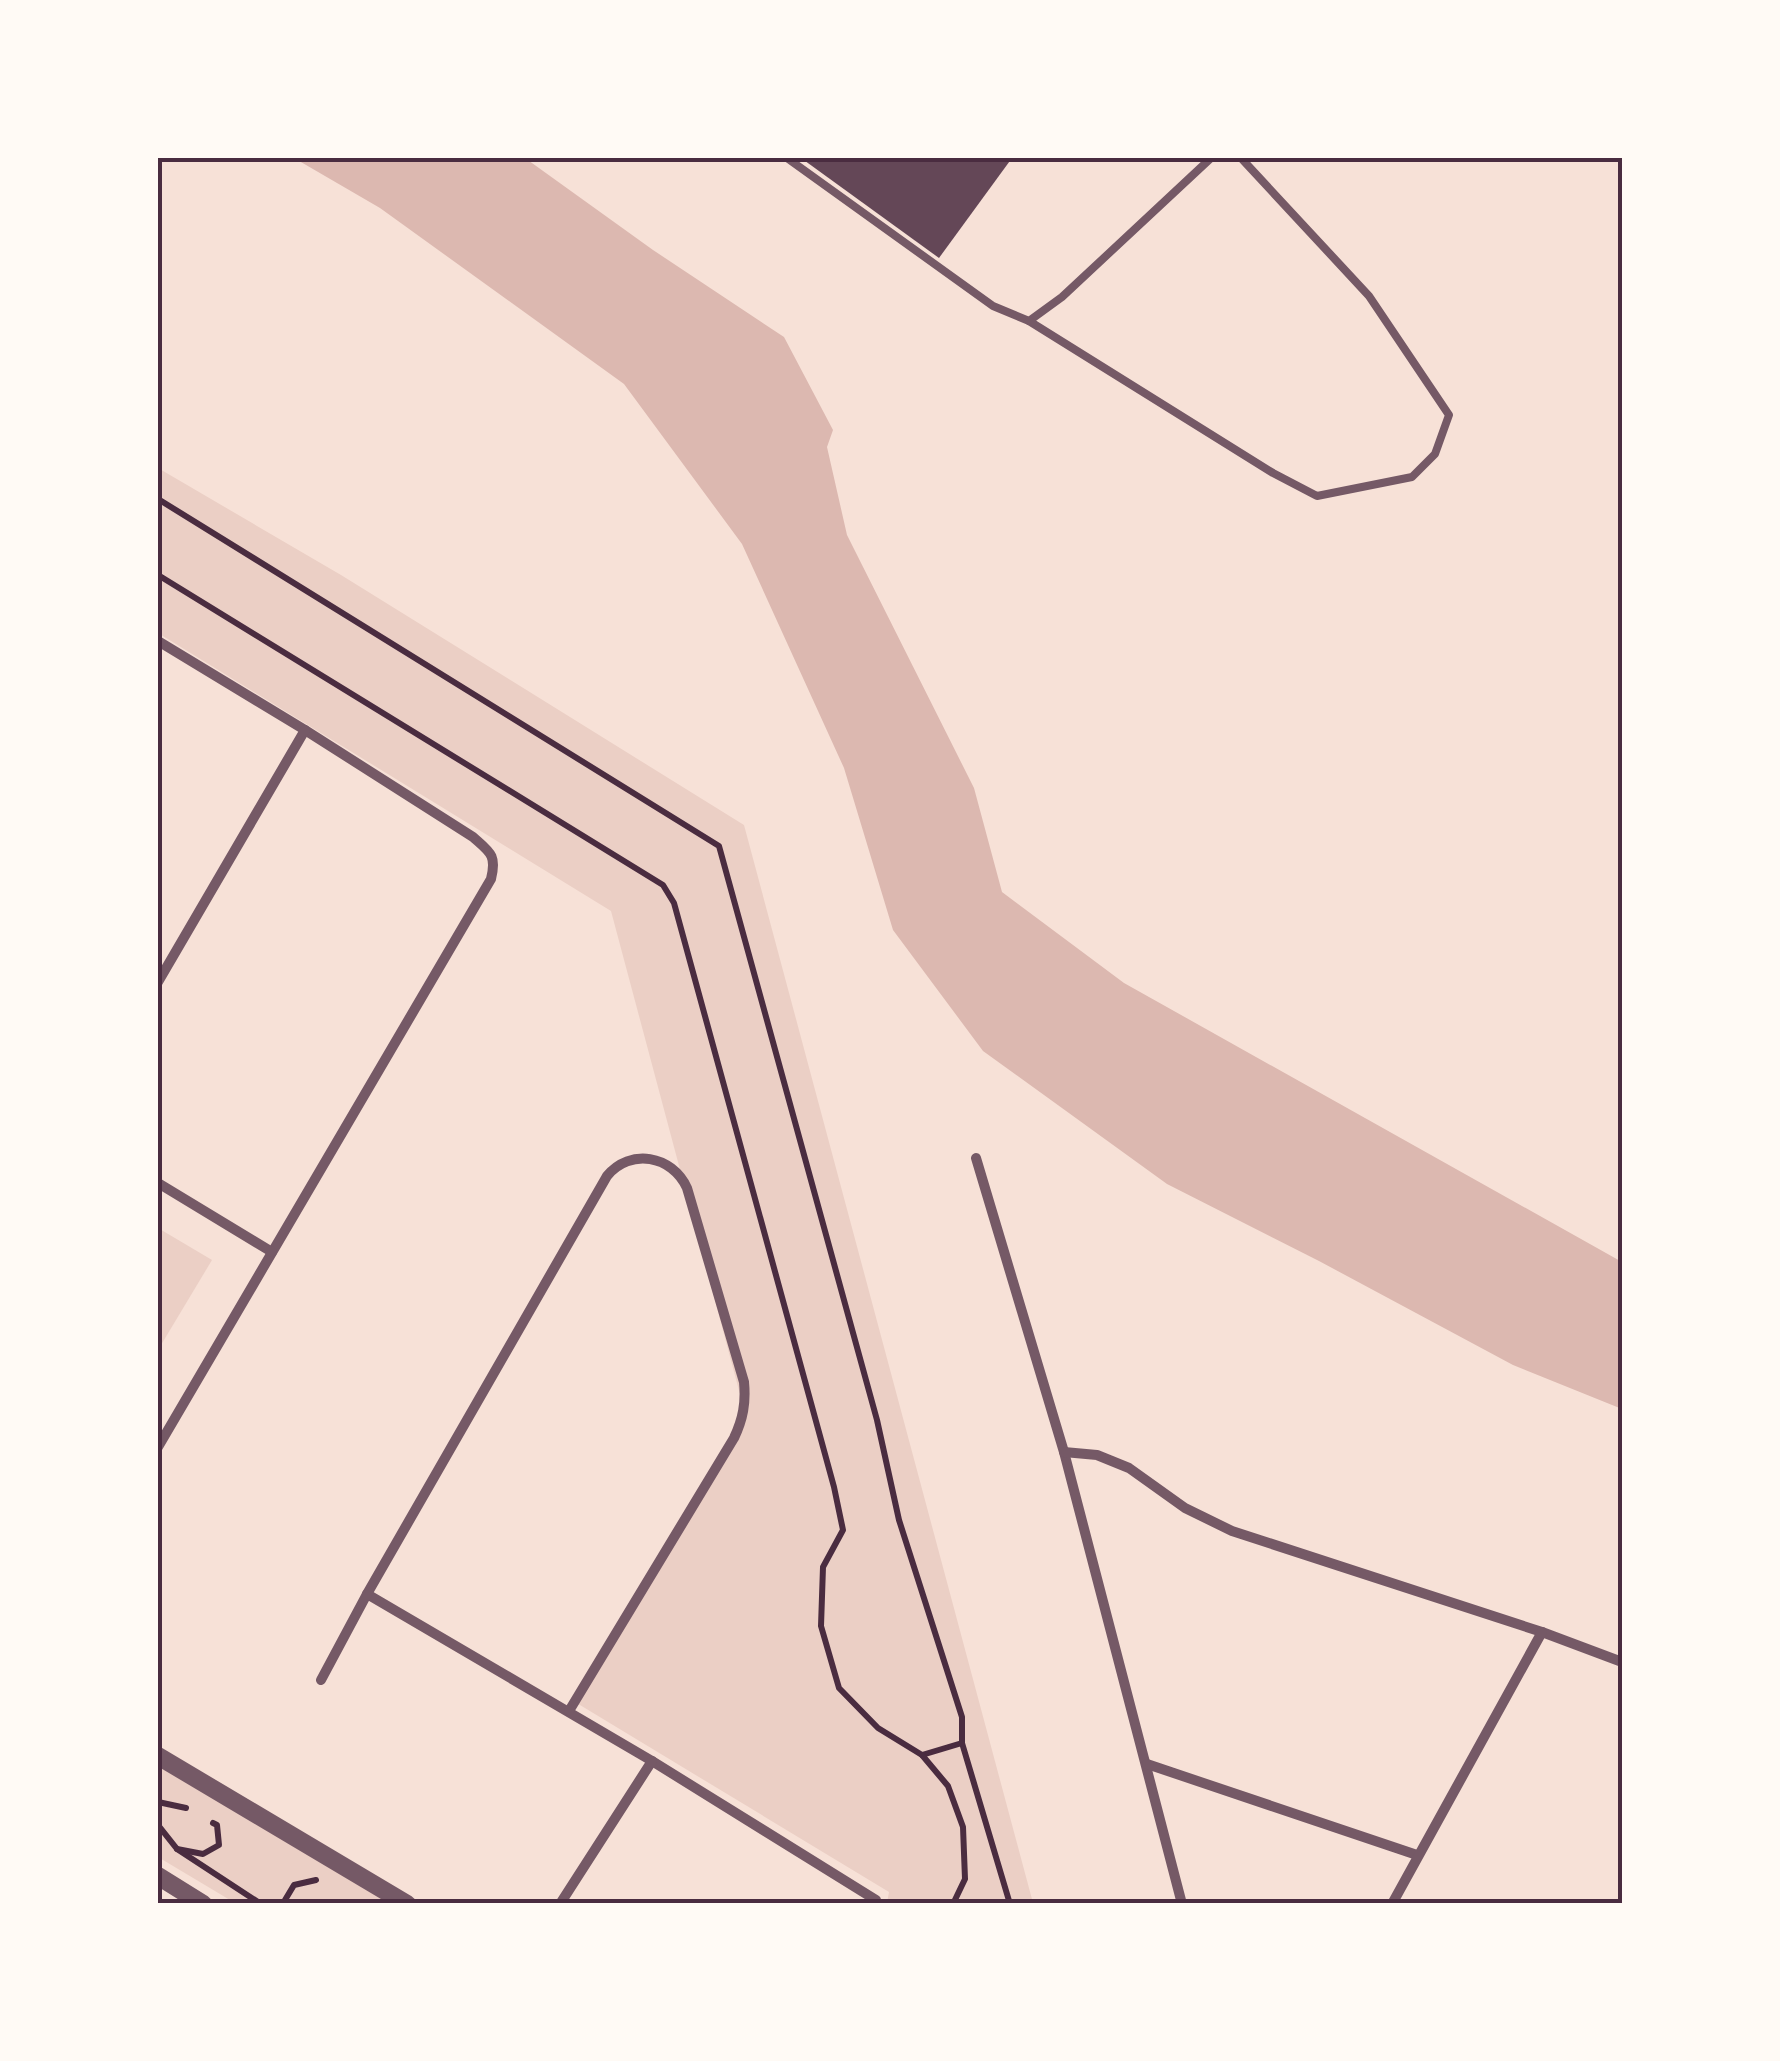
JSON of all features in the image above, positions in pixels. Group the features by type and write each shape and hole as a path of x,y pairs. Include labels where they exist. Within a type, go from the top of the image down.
{"street":[{"path":"158,641 473,837 494,858 491,879 158,1447"},
{"path":"158,982 304,730"},
{"path":"320,1680 608,1176 624,1161 646,1157 668,1164 682,1177 744,1382 746,1403 734,1438 569,1711"},
{"path":"976,1158 1064,1452 1182,1904"},
{"path":"158,1183 272,1252"},
{"path":"1064,1452 1097,1455 1129,1468 1185,1508 1232,1531 1622,1662"},
{"path":"367,1594 569,1711 876,1900"},
{"path":"1392,1904 1542,1632"},
{"path":"158,1756 407,1904"},
{"path":"560,1904 652,1761"},
{"path":"1146,1764 1417,1855"},
{"path":"158,1876 203,1904"}],"lane":[{"path":"787,158 993,306 1029,322 1274,474 1317,496 1412,477 1435,454 1449,415 1369,296 1241,158"},
{"path":"1029,322 1062,297 1212,158"}],"path":[{"path":"158,499 719,846 877,1420 898,1520 962,1717 962,1743 1010,1904"},
{"path":"158,575 663,884 674,903 840,1516 843,1530 823,1567 821,1626 838,1688 878,1728 922,1756 948,1786 962,1827 965,1879 953,1904"},
{"path":"922,1756 962,1743"},
{"path":"158,1802 198,1810"},
{"path":"177,1849 203,1854 220,1845 217,1826 207,1818"},
{"path":"158,1826 177,1849 261,1904"},
{"path":"286,1904 294,1885 316,1880 327,1887"}],"shaded area":[{"path":"294,158 525,158 784,337 833,430 827,447 847,535 974,788 1002,892 1124,983 1622,1262 1622,1409 1513,1365 1167,1184 983,1051 893,930 844,768 742,544 624,384 380,208"},
{"path":"158,468 341,575 744,825 1033,1903 887,1903 889,1892 575,1702 745,1413 611,911 158,633"},
{"path":"158,1228 212,1260 158,1350"},
{"path":"158,1764 393,1903 235,1903 158,1857"}],"building":[{"path":"801,158 1012,158 939,258"}]}
